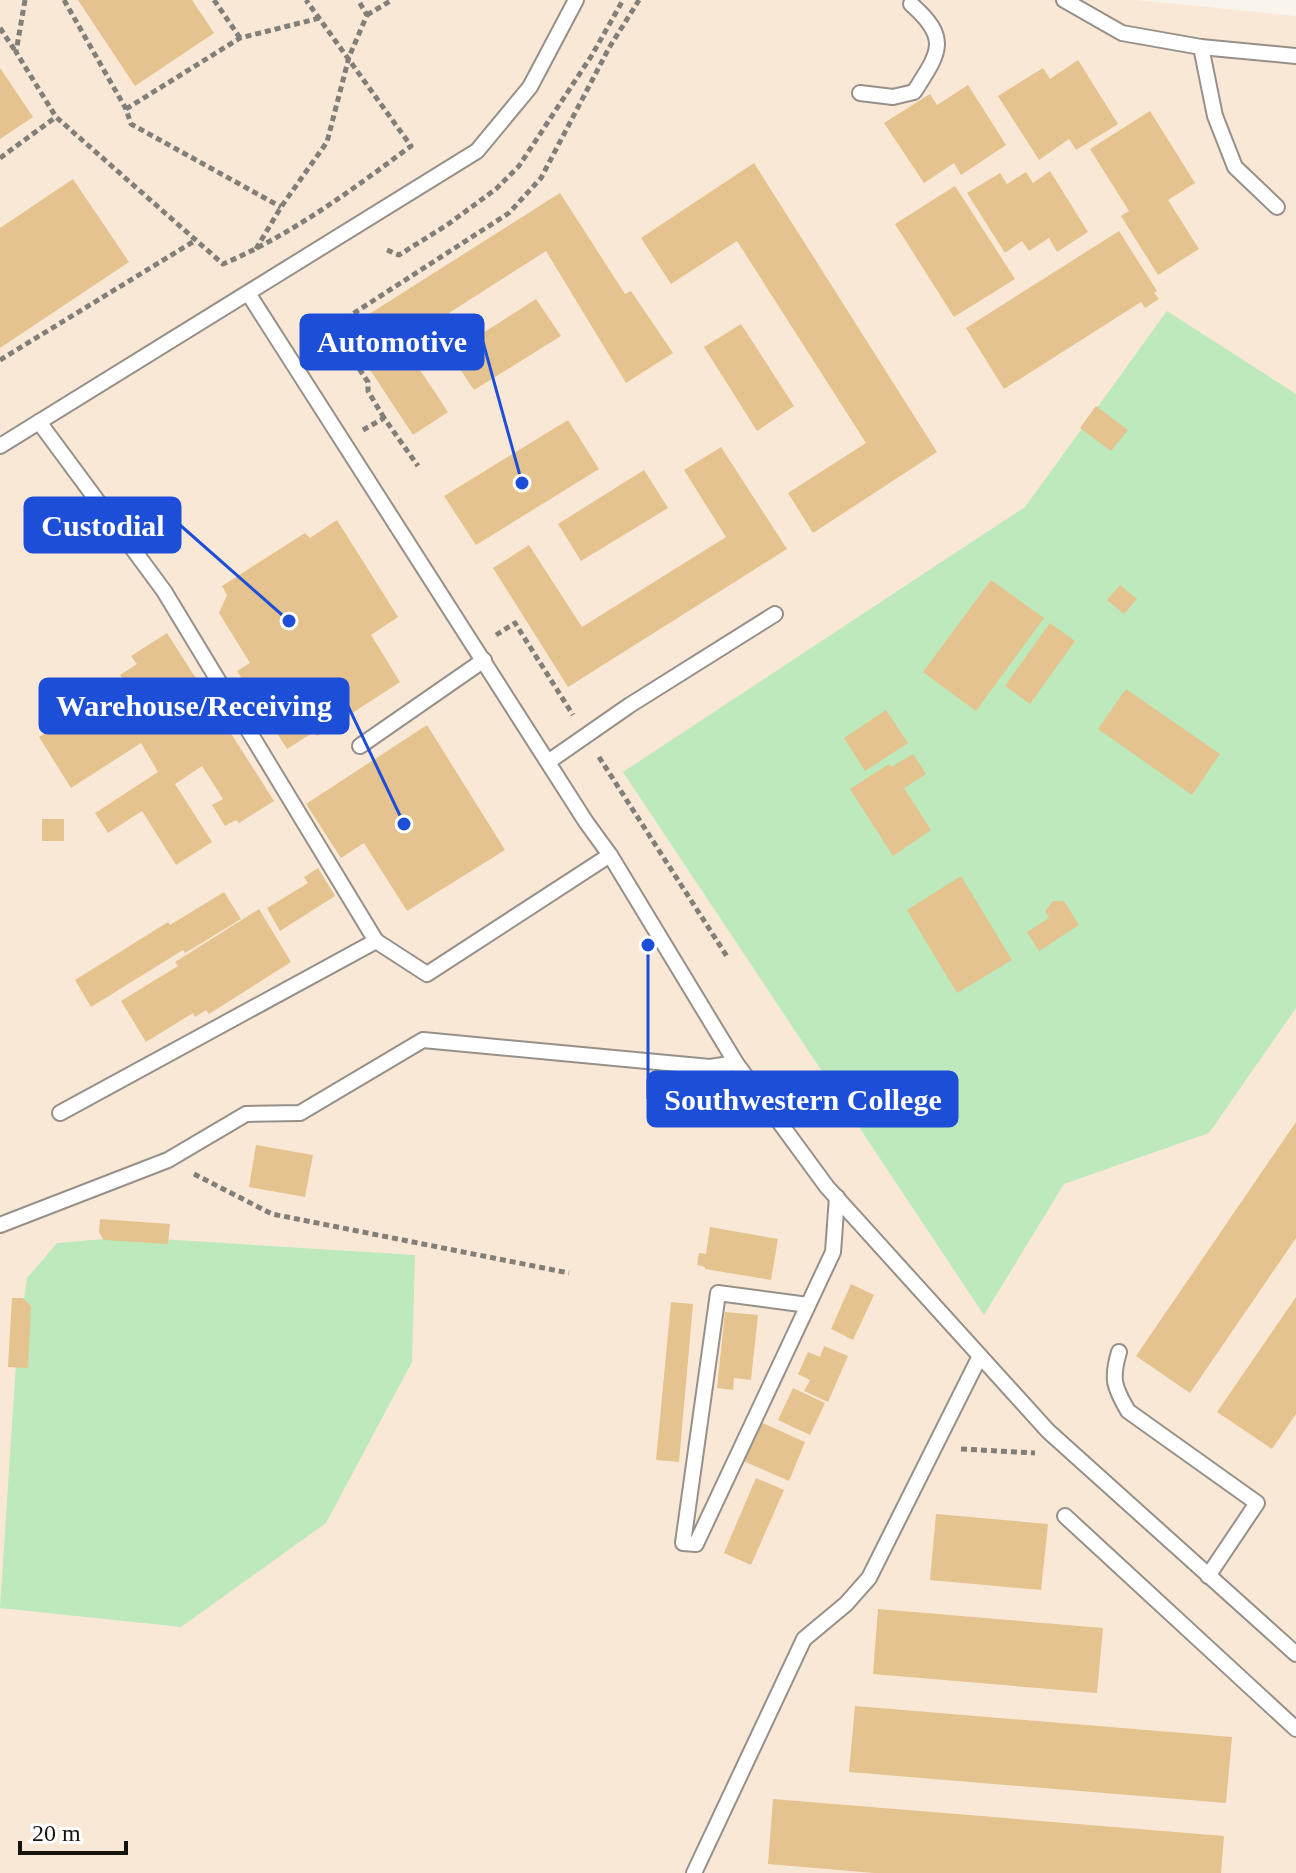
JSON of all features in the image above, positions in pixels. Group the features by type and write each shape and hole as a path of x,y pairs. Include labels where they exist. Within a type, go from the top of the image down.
{"lane":[{"path":"0,446 477,151 530,87 576,0"},
{"path":"1064,0 1122,33 1201,47 1296,56"},
{"path":"860,93 893,97 914,92 935,59 938,37 926,16 911,4"},
{"path":"1201,47 1215,116 1235,167 1277,207"},
{"path":"248,293 610,855 736,1063 837,1197 1048,1431 1296,1654"},
{"path":"39,422 164,591 376,941 427,974 610,855"},
{"path":"548,762 775,614"},
{"path":"360,746 484,660"},
{"path":"60,1113 376,941"},
{"path":"0,1225 168,1160 246,1114 300,1113 423,1040 710,1067 736,1063"},
{"path":"808,1305 718,1293 683,1543 696,1544 833,1252 837,1197"},
{"path":"1119,1352 1114,1369 1115,1388 1128,1411 1257,1503 1208,1576"},
{"path":"694,1873 804,1639 846,1604 869,1578 980,1356"},
{"path":"1065,1516 1296,1729"}],"path":[{"path":"16,52 25,0"},
{"path":"64,0 126,109 131,124 281,207"},
{"path":"214,0 240,38"},
{"path":"0,28 56,117 223,264 256,250 352,190 411,146 306,0"},
{"path":"358,0 367,15"},
{"path":"256,250 281,207 327,142 349,57 367,15 392,0"},
{"path":"387,250 399,255 447,225 496,189 519,166 604,36 623,0"},
{"path":"418,466 384,418 368,391 368,382 334,331 334,326 509,213 526,196 541,178 613,42 639,0"},
{"path":"126,109 240,38 320,18"},
{"path":"604,36 613,42"},
{"path":"0,158 56,117"},
{"path":"0,360 196,240"},
{"path":"360,432 384,418"},
{"path":"492,638 515,623 728,958"},
{"path":"168,1160 272,1214 569,1273"},
{"path":"956,1448 1037,1453"}],"shaded area":[{"path":"0,0 1137,0 1296,16 1296,1873 0,1873"}],"green space":[{"path":"1167,311 1296,394 1296,1008 1209,1133 1064,1184 984,1315 623,772 1025,507"},
{"path":"128,1237 415,1255 412,1362 326,1523 181,1627 0,1608 17,1348 27,1278 57,1243"}],"building":[{"path":"78,0 192,0 214,33 135,86"},
{"path":"1078,60 1118,124 1076,150 1069,139 1039,160 998,96 1043,68 1050,79"},
{"path":"0,68 33,117 0,139"},
{"path":"968,85 1006,145 961,175 954,163 924,183 884,123 930,94 937,105"},
{"path":"1150,111 1195,183 1168,200 1199,249 1158,275 1121,216 1129,211 1090,149"},
{"path":"754,163 937,452 813,533 788,493 866,443 737,241 671,284 641,238"},
{"path":"1050,171 1088,232 1057,252 1049,238 1029,251 1022,241 1005,253 967,193 1000,173 1007,184 1026,172 1033,183"},
{"path":"73,179 129,262 0,348 0,228"},
{"path":"955,186 1015,279 954,317 895,224"},
{"path":"560,193 625,294 631,291 673,353 626,383 546,251 402,343 448,412 413,435 344,330"},
{"path":"1119,231 1159,299 1145,308 1141,302 1004,389 966,328"},
{"path":"536,299 561,336 474,390 450,354"},
{"path":"741,324 794,406 757,431 704,347"},
{"path":"1096,406 1128,430 1111,451 1080,428"},
{"path":"568,420 599,469 476,545 444,496"},
{"path":"721,447 787,549 568,687 493,568 529,545 582,627 726,537 684,470"},
{"path":"644,470 668,508 581,561 558,524"},
{"path":"337,520 398,617 371,635 400,682 317,736 314,732 287,749 237,671 250,663 219,613 227,595 222,586 305,533 310,538"},
{"path":"991,580 1044,618 976,711 923,672"},
{"path":"1120,585 1137,599 1124,614 1107,600"},
{"path":"1050,623 1075,641 1030,704 1005,686"},
{"path":"167,633 274,801 239,823 236,820 225,826 212,805 223,799 202,766 175,784 212,842 176,865 142,811 108,833 95,813 158,772 141,743 71,788 39,737 120,685 143,722 148,719 120,675 137,664 131,656"},
{"path":"1126,689 1220,754 1192,795 1098,729"},
{"path":"886,710 908,743 865,771 844,738"},
{"path":"427,725 505,850 407,911 364,843 341,858 306,804"},
{"path":"913,754 926,774 904,788 931,830 893,856 850,789 889,764 891,767"},
{"path":"42,819 64,819 64,841 42,841"},
{"path":"318,868 335,896 280,931 267,908 308,883 304,877"},
{"path":"961,876 1012,960 957,993 907,910"},
{"path":"224,892 241,919 185,953 183,950 91,1007 75,980 168,922 170,925"},
{"path":"1053,901 1064,901 1079,925 1039,951 1027,932 1049,918 1045,911"},
{"path":"259,909 291,962 209,1014 206,1010 195,1017 193,1013 146,1042 121,1001 178,966 175,962"},
{"path":"1296,1122 1296,1238 1190,1393 1136,1356"},
{"path":"256,1145 313,1155 305,1197 249,1187"},
{"path":"100,1219 170,1224 168,1244 104,1240 99,1232"},
{"path":"710,1227 778,1239 771,1280 697,1265 699,1253 706,1254"},
{"path":"851,1284 874,1295 853,1340 831,1329"},
{"path":"1296,1297 1296,1414 1272,1449 1217,1412"},
{"path":"12,1298 23,1298 31,1306 28,1368 8,1367"},
{"path":"671,1302 693,1304 679,1462 656,1460"},
{"path":"725,1312 758,1315 751,1380 734,1378 733,1390 717,1388"},
{"path":"824,1346 848,1356 828,1402 804,1391 810,1380 798,1374 808,1352 820,1357"},
{"path":"793,1388 825,1403 810,1435 778,1420"},
{"path":"758,1421 805,1442 789,1481 741,1460"},
{"path":"756,1478 784,1490 751,1565 724,1553"},
{"path":"936,1514 1048,1524 1041,1590 930,1580"},
{"path":"878,1609 1103,1628 1097,1693 873,1674"},
{"path":"855,1706 1232,1737 1226,1803 849,1772"},
{"path":"773,1799 1224,1836 1221,1873 874,1873 768,1864"}],"place":[{"name":"Automotive","path":"522,483"},
{"name":"Custodial","path":"289,621"},
{"name":"Warehouse/Receiving","path":"404,824"},
{"name":"Southwestern College","path":"648,945"}]}
